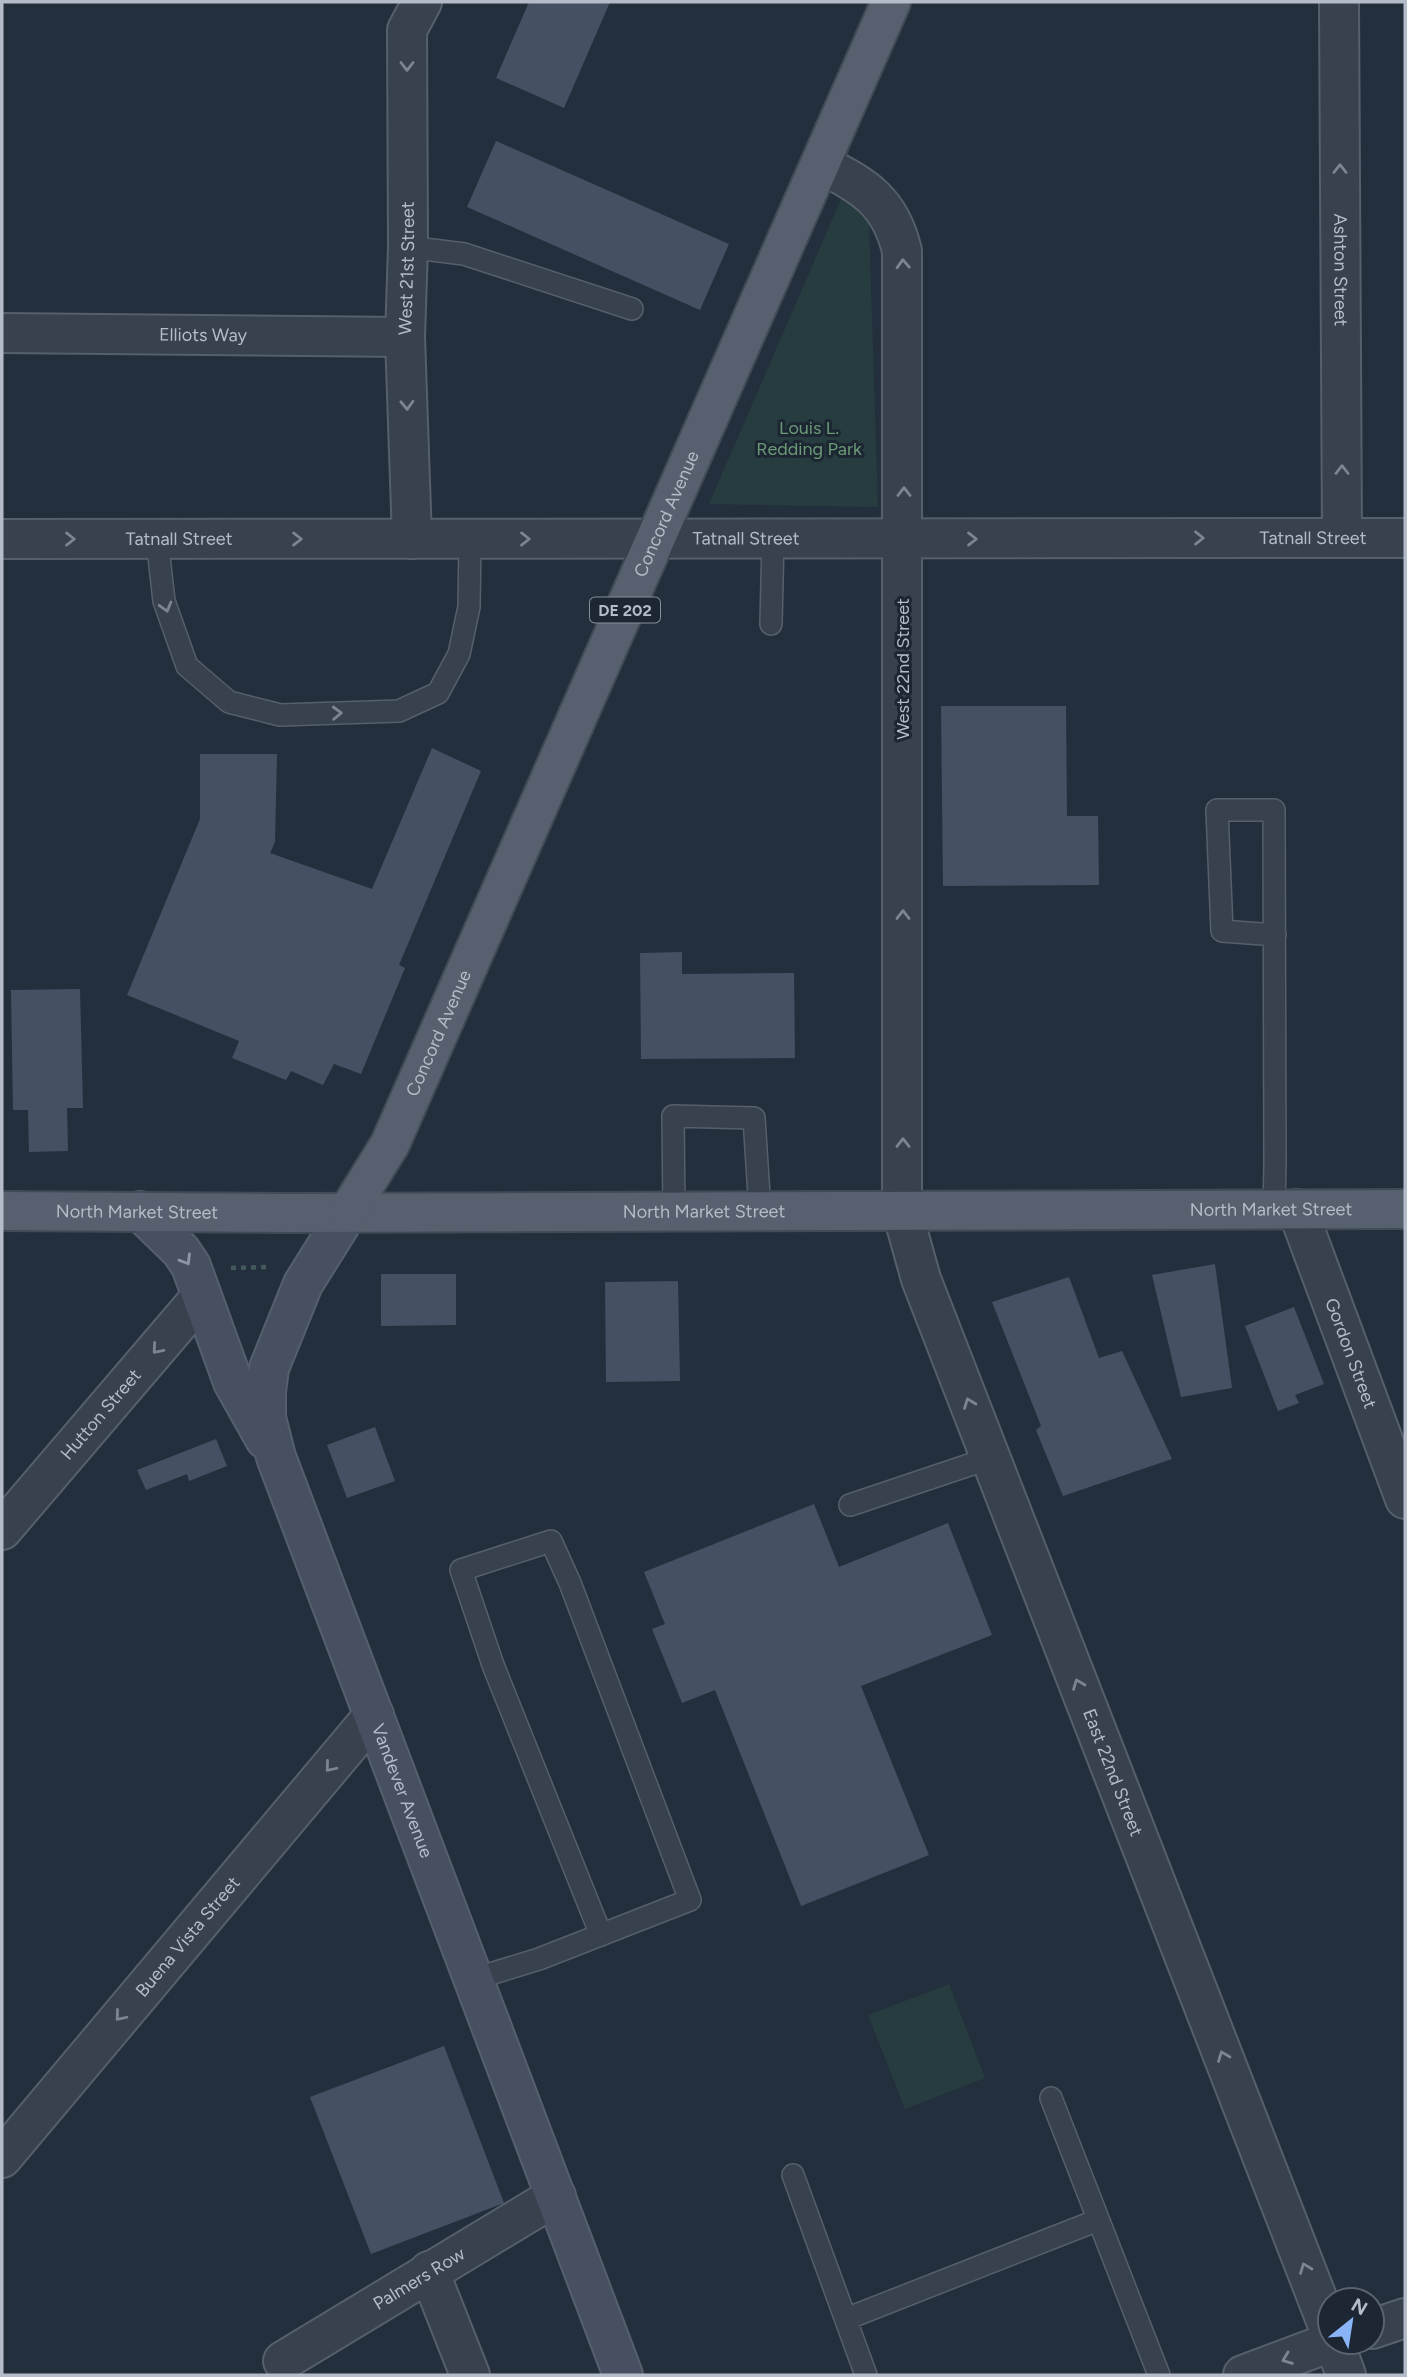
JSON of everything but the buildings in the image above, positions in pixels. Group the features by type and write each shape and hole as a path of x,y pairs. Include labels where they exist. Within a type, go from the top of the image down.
{"main road":[{"name":"Concord Avenue","path":"348,1212 390,1144 891,2"},
{"name":"North Market Street","path":"2,1211 1405,1209"}],"street":[{"name":"West 21st Street","path":"412,538 405,337 408,247 407,30 422,2"},
{"name":"Ashton Street","path":"1339,2 1342,538"},
{"name":"West 22nd Street","path":"821,164 864,189 886,209 897,228 902,251 902,1211"},
{"name":"Elliots Way","path":"2,333 405,337"},
{"name":"Tatnall Street","path":"2,540 1405,538"},
{"name":"Gordon Street","path":"1286,1210 1405,1499"},
{"path":"140,1211 181,1251 191,1266 233,1382 276,1457"},
{"name":"East 22nd Street","path":"902,1211 921,1279 1316,2295"},
{"name":"Vandever Avenue","path":"348,1212 303,1284 269,1368 267,1418 276,1457 623,2375"},
{"name":"Hutton Street","path":"2,1530 201,1297"},
{"name":"Buena Vista Street","path":"6,2144 374,1715"},
{"name":"Palmers Row","path":"283,2361 556,2196"},
{"path":"429,2271 470,2375"},
{"path":"1386,2324 1405,2318"},
{"path":"1243,2375 1316,2348"},
{"path":"1339,2356 1346,2375"}],"lane":[{"path":"408,247 464,254 632,309"},
{"path":"157,539 164,601 187,666 229,702 280,715 399,711 438,693 459,654 469,607 470,539"},
{"path":"771,624 773,539"},
{"path":"1275,935 1222,932 1217,810 1274,810 1275,935 1286,1210"},
{"path":"674,1212 673,1116 754,1118 760,1211"},
{"path":"850,1505 990,1458"},
{"path":"474,1979 539,1959 601,1935 690,1900 570,1583 551,1541 461,1570 493,1665 601,1935"},
{"path":"1051,2098 1159,2375"},
{"path":"793,2175 866,2375"},
{"path":"846,2319 1098,2220"}],"path":[{"path":"227,1268 280,1266"}],"green space":[{"name":"Louis L. Redding Park","path":"842,197 869,221 878,507 709,504"},
{"path":"949,1984 985,2078 905,2109 868,2015"}]}
